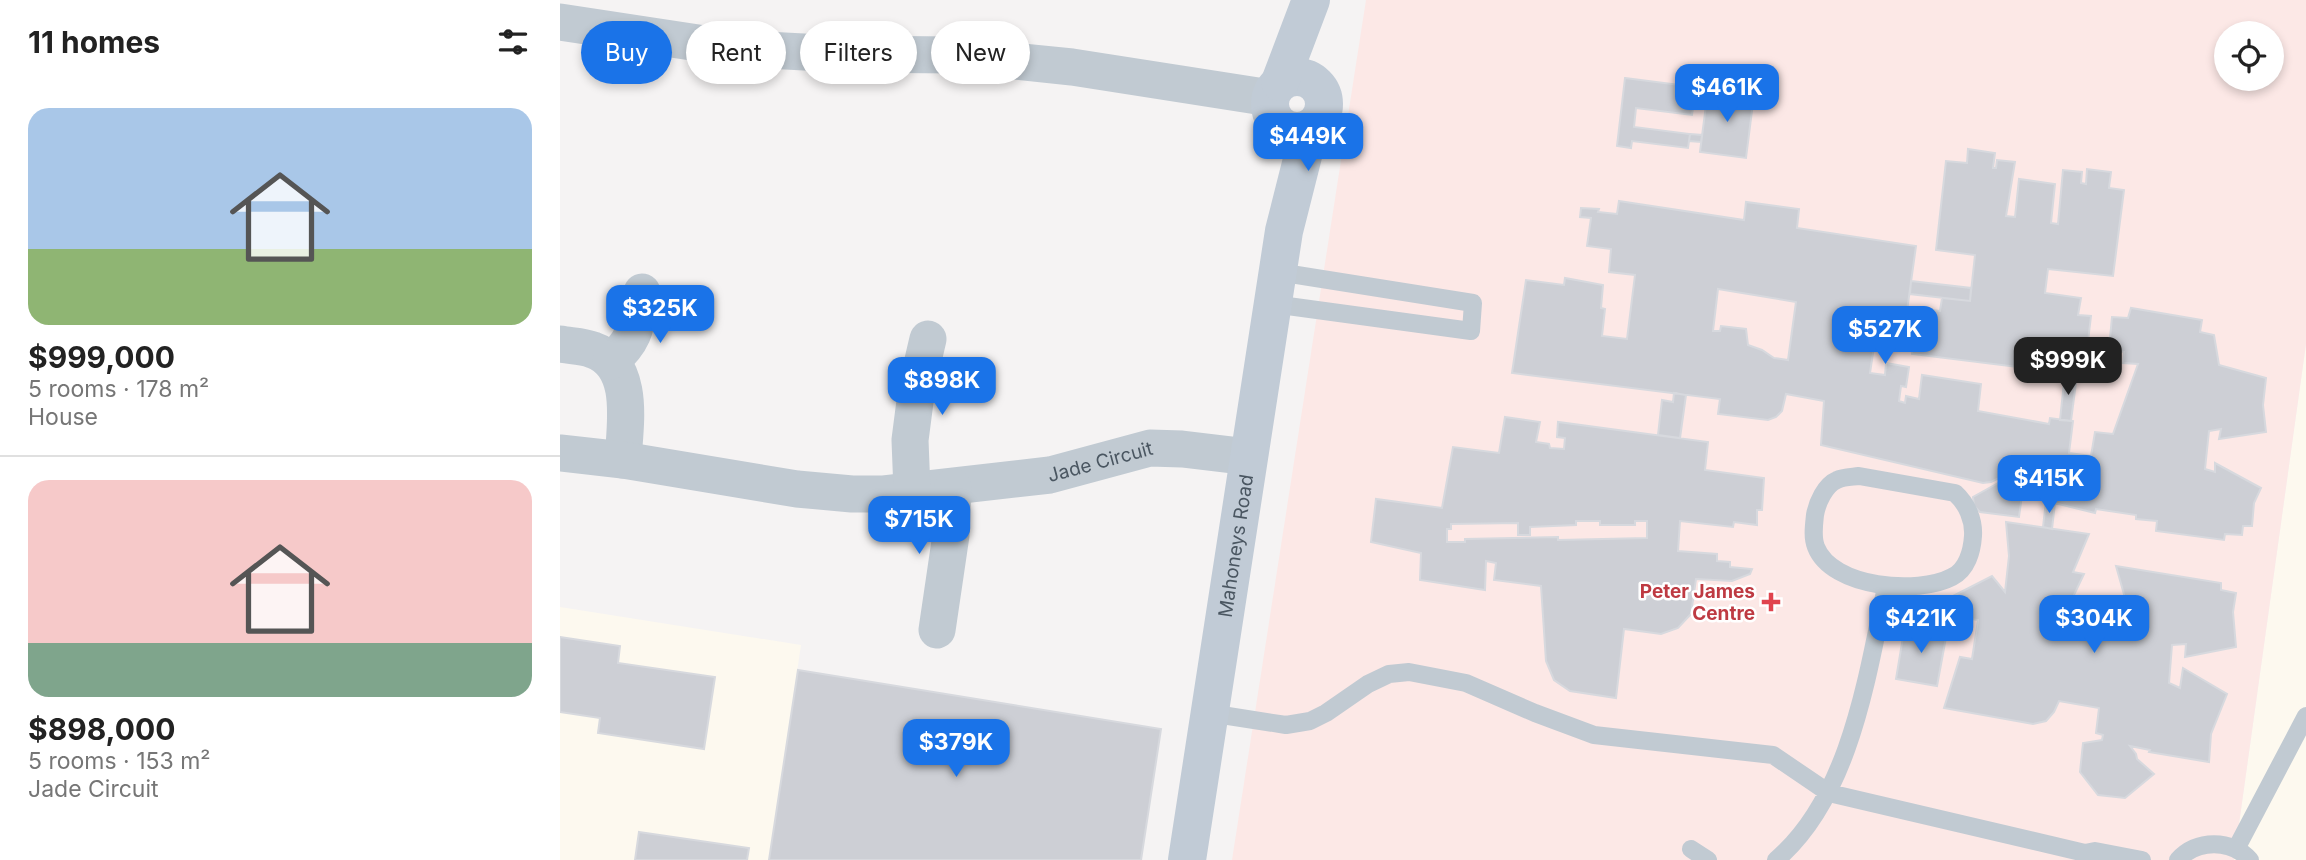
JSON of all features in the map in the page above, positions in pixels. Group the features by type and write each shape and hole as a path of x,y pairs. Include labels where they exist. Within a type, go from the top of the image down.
{"main road":[{"name":"Mahoneys Road","path":"1187,860 1276,288 1284,232 1290,103 1311,0"},
{"name":"Mahoneys Road","path":"1290,103 1320,0"}],"street":[{"path":"560,22 731,47 841,54 954,55 1072,67 1290,103"},
{"path":"611,361 627,348 635,331 642,292"},
{"path":"912,491 910,440 917,386 928,339"},
{"path":"560,344 594,350 611,361 623,380 623,460"},
{"name":"Jade Circuit","path":"560,453 623,460 797,489 852,494 884,494 1050,475 1150,448 1249,457"},
{"path":"937,630 951,535 953,487"}],"lane":[{"path":"1276,288 1473,303 1471,331 1276,288"},
{"path":"1859,476 1925,487 1955,493 1965,502 1973,528 1972,549 1966,564 1954,577 1928,584 1886,587 1847,575 1828,564 1816,548 1813,532 1816,510 1824,492 1836,480 1859,476"},
{"path":"1776,860 1808,824 1829,793 1860,709 1886,587"},
{"path":"1209,713 1286,725 1310,721 1368,684 1389,674 1409,672 1465,683 1594,735 1773,755 1829,793 2086,857 2095,851 2142,860"},
{"path":"2178,860 2195,848 2208,844 2222,845 2243,855 2306,716"},
{"path":"1691,849 1708,860"}],"shaded area":[{"name":"Peter James Centre","path":"1366,0 2306,0 2306,344 2234,860 1232,860"},
{"path":"2306,344 2306,860 2234,860"},
{"path":"560,607 801,645 769,860 560,860"}],"building":[{"path":"1625,78 1696,87 1692,115 1636,108 1634,127 1690,134 1688,148 1632,141 1631,148 1617,146"},
{"path":"1708,89 1754,95 1746,158 1700,152"},
{"path":"1690,134 1702,135 1701,142 1689,141"},
{"path":"1968,149 1995,153 1993,168 1996,168 1997,160 2015,162 2006,216 2015,217 2019,179 2055,184 2051,223 2058,224 2063,170 2082,172 2081,183 2086,184 2087,169 2111,172 2109,188 2124,190 2113,276 2048,269 2045,293 2081,298 2078,315 2091,316 2084,375 1912,354 1917,308 1940,311 1942,298 1970,301 1975,255 1936,250 1946,161 1967,163"},
{"path":"1619,201 1744,220 1746,202 1799,209 1797,228 1916,246 1906,318 1879,313 1870,373 1885,375 1886,363 1909,367 1906,387 1901,386 1899,401 1905,403 1906,396 1919,399 1922,375 1981,384 1978,411 2049,424 2050,418 2073,421 2069,453 2091,456 2095,432 2113,434 2138,364 2123,363 2124,352 2109,349 2112,317 2128,318 2131,308 2202,320 2200,332 2214,335 2219,365 2266,378 2263,405 2266,432 2219,439 2221,429 2209,431 2205,469 2215,472 2215,463 2261,488 2254,503 2252,526 2243,526 2242,535 2225,534 2224,540 2156,531 2157,521 2136,519 2136,515 2096,509 2095,513 2022,495 2019,517 1980,512 1974,506 1973,497 2007,478 2005,475 1983,483 1821,445 1824,401 1786,394 1782,411 1768,420 1718,414 1720,399 1512,373 1526,280 1564,285 1565,278 1603,285 1601,308 1605,309 1602,336 1627,339 1635,275 1609,272 1611,249 1587,246 1591,218 1580,217 1581,208 1617,214","holes":["1718,289 1796,302 1788,360 1774,358 1748,345 1746,329 1721,326 1720,331 1713,331"]},
{"path":"1911,281 1971,288 1970,301 1910,294"},
{"path":"2065,373 2077,375 2071,421 2060,420"},
{"path":"1674,393 1686,395 1680,438 1658,435 1662,400 1673,402"},
{"path":"1505,417 1540,422 1536,442 1549,444 1550,448 1564,449 1565,438 1557,437 1558,422 1708,442 1705,470 1764,478 1762,510 1757,510 1757,525 1734,522 1733,527 1680,521 1678,551 1717,554 1717,561 1730,562 1730,567 1752,569 1750,574 1732,581 1696,579 1691,614 1678,628 1661,634 1624,629 1616,698 1570,691 1554,680 1546,661 1541,586 1494,580 1496,563 1486,561 1485,590 1420,580 1421,553 1371,542 1376,499 1442,508 1453,447 1499,453","holes":["1600,521 1600,525 1635,525 1635,521 1647,521 1647,538 1558,540 1558,537 1465,539 1465,542 1447,542 1447,529 1451,529 1451,524 1518,523 1518,535 1530,535 1530,527"]},
{"path":"2046,501 2055,503 2052,529 2043,527"},
{"path":"2006,522 2089,534 2073,572 2084,574 2073,597 2127,605 2116,566 2221,583 2221,590 2236,593 2233,612 2236,647 2185,657 2186,644 2172,645 2169,683 2180,688 2183,668 2227,694 2211,734 2209,762 2149,752 2150,750 2130,746 2137,759 2154,774 2125,798 2098,795 2080,772 2083,743 2102,740 2103,735 2096,733 2099,708 2059,701 2046,721 2033,724 1944,708 1960,657 1972,659 1978,620 1958,617 1952,612 1953,596 1992,576 2005,592 2009,556"},
{"path":"1905,625 1947,632 1937,686 1896,679"},
{"path":"560,637 620,646 618,663 715,677 704,749 598,733 600,718 560,712"},
{"path":"798,670 1161,729 1141,860 769,860"},
{"path":"639,832 749,848 747,860 635,860"}],"place":[{"name":"Peter James Centre","path":"1771,602"}]}
